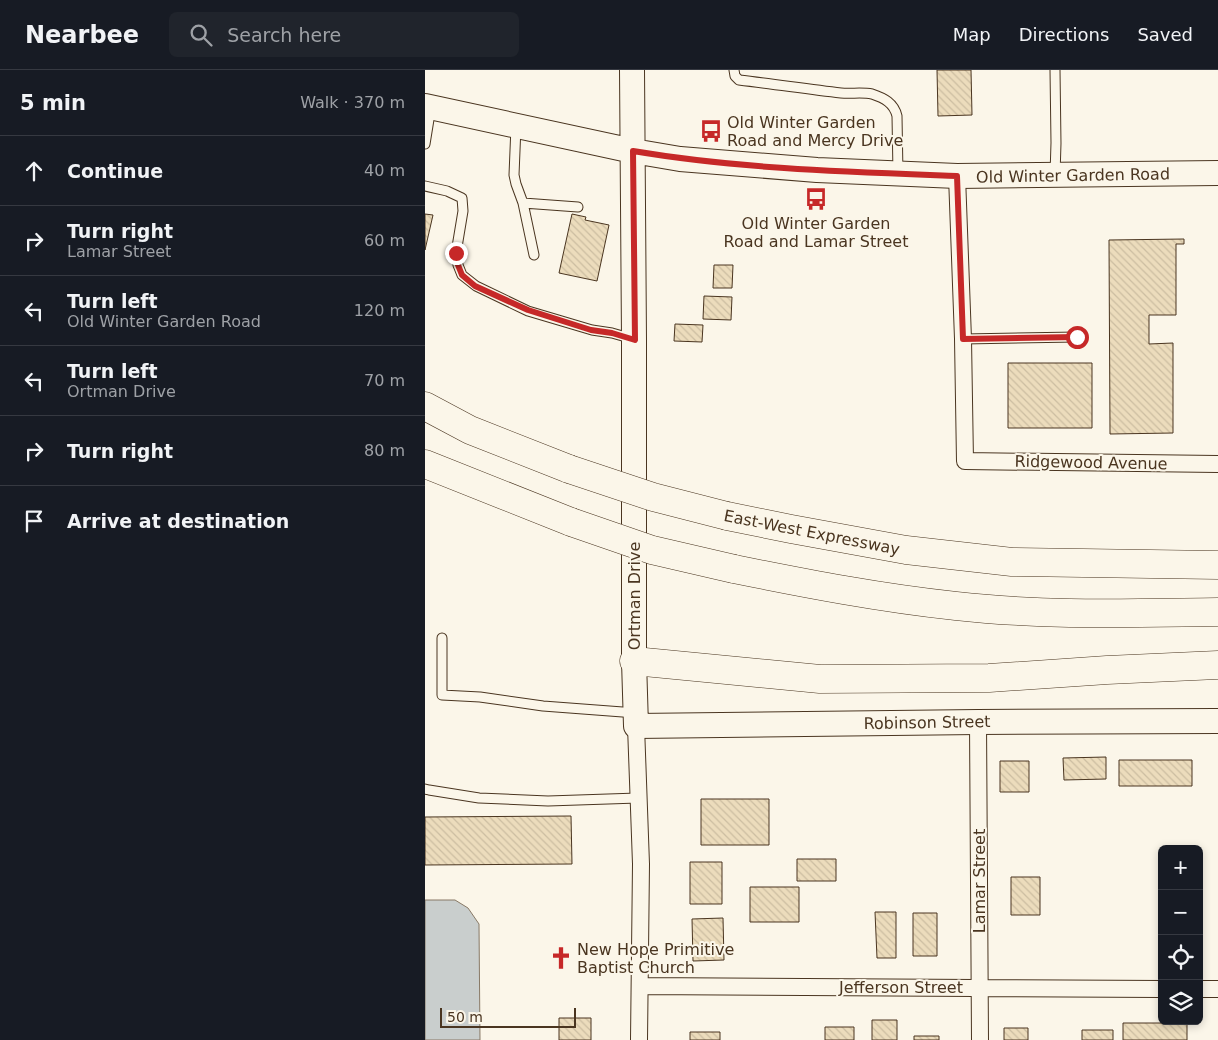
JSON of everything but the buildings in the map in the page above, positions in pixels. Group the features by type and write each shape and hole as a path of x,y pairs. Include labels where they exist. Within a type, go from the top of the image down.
{"highway":[{"name":"East-West Expressway","path":"425,406 471,430 569,469 653,497 791,530 906,550 1012,562 1218,565"},
{"path":"425,464 571,522 652,550 734,569 840,590 956,606 1052,613 1218,612"},
{"path":"634,662 820,679 989,678 1218,665"}],"main road":[{"name":"Ortman Drive","path":"631,70 635,340 634,662 636,720"},
{"name":"Old Winter Garden Road","path":"428,106 633,151 680,159 817,170 957,176 1218,173"},
{"name":"Robinson Street","path":"636,720 1218,721"}],"street":[{"path":"957,176 963,339"},
{"name":"Ridgewood Avenue","path":"963,339 965,461 1218,464"},
{"name":"Ortman Drive","path":"636,720 641,864 639,1040"},
{"name":"Lamar Street","path":"978,722 980,1040"},
{"name":"Jefferson Street","path":"640,986 1158,989"},
{"path":"1203,989 1218,989"}],"lane":[{"path":"735,70 735,76 739,80 848,94 870,94 885,99 896,110 898,174"},
{"path":"1055,70 1055,175"},
{"path":"425,144 428,106"},
{"path":"516,126 516,184 523,203 535,255"},
{"path":"425,186 447,191 462,198 463,212 456,253 462,275 475,286 528,310 591,330 612,333 635,340"},
{"path":"523,203 578,207"},
{"path":"963,339 1077,337"},
{"path":"442,638 442,695 479,697 636,720"},
{"path":"425,789 489,798 547,801 639,798"}],"shaded area":[{"path":"425,900 455,900 468,908 479,924 480,1040 425,1040"}],"place":[{"name":"Old Winter Garden Road and Mercy Drive","path":"711,131"},
{"name":"Old Winter Garden Road and Lamar Street","path":"816,199"},
{"name":"New Hope Primitive Baptist Church","path":"561,958"}],"route":[{"path":"456,253 462,275 475,286 528,310 591,330 612,333 635,340 633,151 680,159 817,170 957,176 963,339 1077,337"}]}
